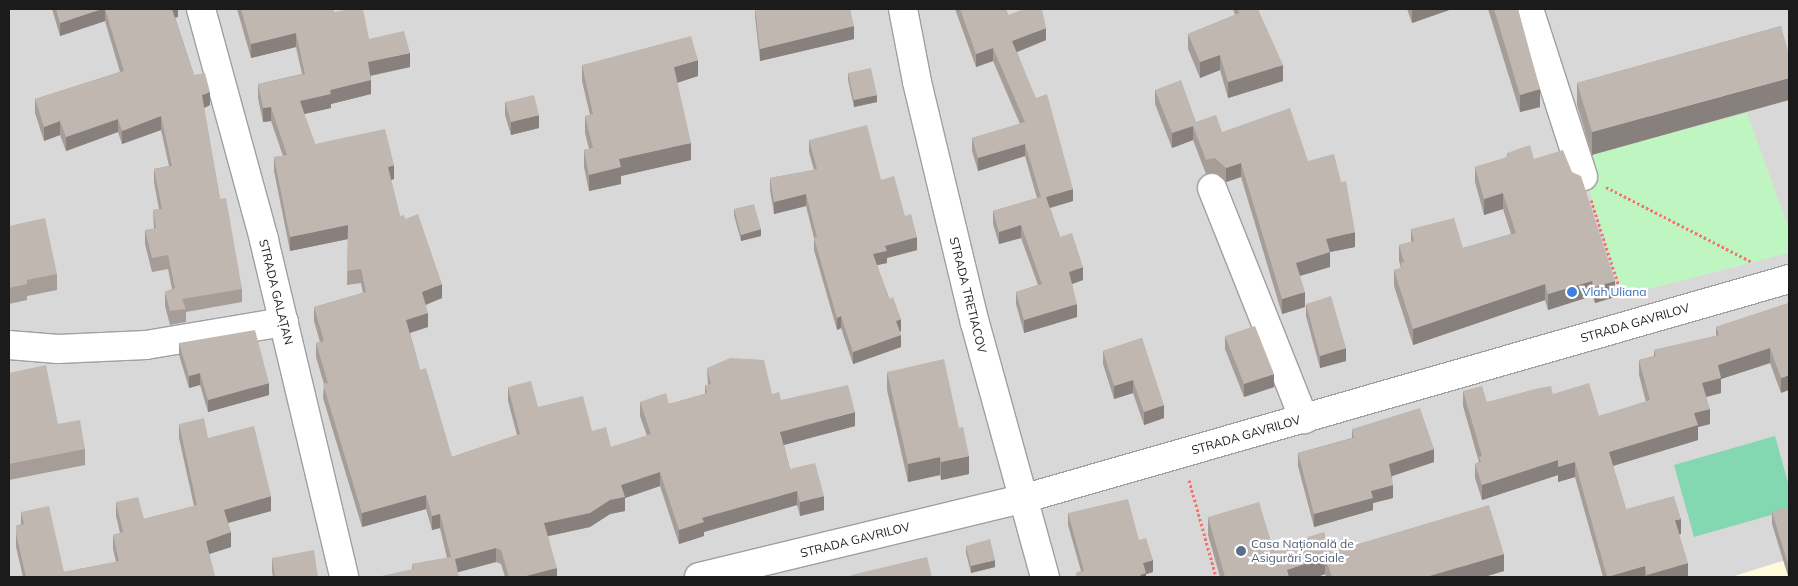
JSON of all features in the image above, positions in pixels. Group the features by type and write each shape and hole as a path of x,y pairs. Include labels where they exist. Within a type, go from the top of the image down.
{"street":[{"name":"STRADA GALAȚAN","path":"202,9 284,322 344,577"},
{"name":"STRADA TRETIACOV","path":"903,9 917,82 974,323 1045,577"},
{"path":"1529,9 1583,176"},
{"path":"1212,188 1304,419"},
{"name":"STRADA GAVRILOV","path":"699,577 1022,499 1788,279"},
{"path":"9,345 58,349 146,345 284,322"}],"path":[{"path":"1583,176 1788,279"},
{"path":"1583,176 1631,324"},
{"path":"1189,480 1216,577"}],"shaded area":[{"path":"9,9 1789,9 1789,577 9,577"},
{"path":"1789,559 1789,577 1731,577"}],"green space":[{"path":"1747,113 1789,229 1789,253 1622,296 1579,157"},
{"path":"1775,436 1789,486 1789,510 1694,537 1674,465"}],"building":[{"path":"56,9 102,9 60,23"},
{"path":"105,9 172,9 194,75 205,73 210,92 202,95 220,199 226,198 242,289 182,299 186,309 170,311 165,292 175,288 168,255 152,258 145,230 156,228 153,210 162,209 154,169 172,166 161,116 122,131 118,119 66,137 60,121 44,127 35,99 124,71"},
{"path":"241,9 333,9 334,12 363,9 369,39 404,31 410,53 368,62 371,80 330,90 331,94 300,101 315,144 385,129 394,165 388,167 400,216 404,215 405,219 418,214 442,284 422,292 428,313 406,320 420,370 426,368 452,457 520,434 508,387 531,381 538,407 583,396 592,431 606,427 611,447 651,434 640,402 666,393 669,404 707,393 705,385 711,384 707,368 730,358 764,360 772,394 779,392 781,400 848,385 855,412 780,432 790,469 815,463 824,496 800,502 797,491 702,518 704,522 679,530 660,472 621,485 625,497 610,500 590,513 544,523 557,568 522,577 509,577 501,550 496,548 455,559 459,577 377,577 413,569 412,564 451,557 440,514 432,516 426,495 362,513 323,384 328,383 316,343 324,341 314,307 366,292 361,269 347,271 348,225 290,237 274,157 287,155 271,107 263,108 258,84 305,74 296,33 251,44"},
{"path":"755,9 850,9 854,26 760,49"},
{"path":"960,9 1006,9 1008,15 1024,9 1042,9 1046,28 1012,41 1036,98 1047,94 1073,189 1046,197 1060,237 1072,233 1083,267 1069,272 1077,304 1024,320 1016,292 1042,284 1021,225 999,232 993,211 1041,197 1025,144 978,158 972,138 1025,122 993,48 976,54"},
{"path":"1238,9 1258,9 1283,65 1228,82 1220,55 1200,62 1188,34 1239,13"},
{"path":"1494,9 1518,9 1540,89 1520,95"},
{"path":"1781,26 1789,54 1789,78 1592,132 1577,83"},
{"path":"691,36 698,60 674,67 691,143 619,159 621,167 589,175 584,150 593,148 585,116 593,114 582,65"},
{"path":"871,68 877,95 854,100 848,73"},
{"path":"1181,80 1196,122 1216,115 1222,132 1290,108 1308,161 1334,154 1341,182 1346,181 1355,232 1326,239 1330,252 1296,263 1305,292 1282,299 1241,163 1226,168 1215,158 1206,160 1193,126 1172,133 1155,90"},
{"path":"534,95 539,115 511,122 505,102"},
{"path":"867,125 881,180 894,176 905,216 911,214 917,237 885,246 887,251 873,254 889,299 893,297 901,319 896,321 901,335 853,352 841,316 837,318 814,238 817,237 806,194 774,202 770,178 817,169 809,140"},
{"path":"1530,145 1534,159 1563,150 1572,172 1581,176 1615,281 1595,287 1592,281 1548,294 1545,284 1413,329 1394,270 1402,268 1401,263 1404,262 1399,245 1414,241 1411,229 1454,218 1463,248 1516,233 1503,193 1484,199 1475,167 1502,159 1508,156 1507,153"},
{"path":"754,204 761,229 741,235 734,209"},
{"path":"45,218 57,274 27,280 27,284 9,288 9,226"},
{"path":"1331,296 1346,348 1320,356 1306,304"},
{"path":"1789,303 1789,375 1781,378 1770,348 1718,365 1721,378 1702,383 1710,409 1694,413 1698,425 1609,452 1626,509 1674,496 1681,519 1675,520 1688,563 1647,575 1645,566 1607,577 1575,462 1558,467 1558,460 1482,485 1475,464 1481,462 1479,457 1482,456 1463,391 1482,386 1487,402 1551,386 1553,394 1589,383 1599,416 1650,400 1639,360 1656,356 1654,350 1719,335 1716,327"},
{"path":"1255,326 1274,374 1244,384 1225,336"},
{"path":"255,330 269,383 208,400 200,373 189,376 179,343"},
{"path":"1142,338 1164,405 1144,412 1133,380 1114,386 1103,351"},
{"path":"944,359 959,428 963,427 969,456 941,462 940,457 908,464 887,372"},
{"path":"46,365 58,424 80,420 85,449 9,464 9,373"},
{"path":"1420,408 1434,449 1389,464 1393,485 1371,491 1373,498 1314,514 1298,453 1354,438 1352,429"},
{"path":"204,418 208,438 254,426 271,496 224,510 231,532 206,541 215,577 26,577 16,533 16,526 24,524 21,512 49,506 64,572 119,561 113,535 123,532 116,502 138,497 144,519 197,505 179,424"},
{"path":"1128,499 1139,540 1146,538 1153,560 1143,563 1146,573 1140,575 1141,577 1076,577 1076,573 1084,571 1068,513"},
{"path":"1259,502 1273,548 1324,532 1331,552 1489,505 1504,554 1426,577 1332,577 1325,557 1287,570 1289,577 1225,577 1208,517"},
{"path":"1789,507 1789,564 1788,564 1772,512"},
{"path":"990,539 995,560 971,566 966,546"},
{"path":"314,550 318,577 275,577 272,558"},
{"path":"927,557 932,577 851,577 851,575"}],"place":[{"name":"Vlah Uliana","path":"1572,292"},
{"name":"Casa Națională de Asigurări Sociale","path":"1241,551"}]}
